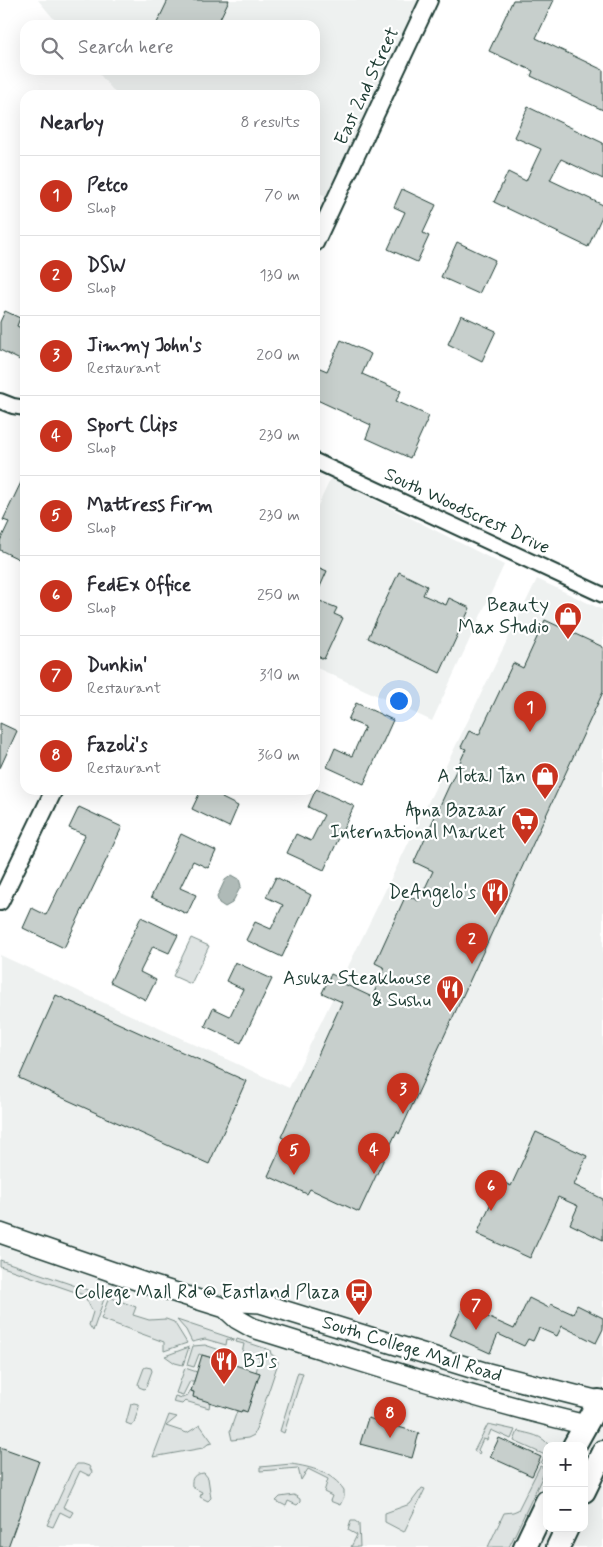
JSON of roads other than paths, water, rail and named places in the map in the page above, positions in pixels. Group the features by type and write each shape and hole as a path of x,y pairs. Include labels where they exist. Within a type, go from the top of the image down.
{"highway":[{"path":"578,1442 595,1426 601,1401"},
{"path":"586,1487 603,1452"},
{"path":"525,1547 543,1509"},
{"path":"558,1547 565,1532"}],"main road":[{"name":"South College Mall Road","path":"0,1234 225,1308 237,1319 253,1328 452,1390 516,1408 595,1426"},
{"name":"South College Mall Road","path":"225,1308 242,1302 260,1303 484,1372 601,1401"}],"street":[{"name":"East 2nd Street","path":"320,232 429,0"},
{"path":"0,401 20,407"},
{"name":"South Woodscrest Drive","path":"320,463 603,595"},
{"path":"0,902 52,795"}],"place":[{"name":"Beauty Max Studio","path":"568,640"},
{"name":"Petco","path":"530,732"},
{"name":"A Total Tan","path":"545,800"},
{"name":"Apna Bazaar International Market","path":"525,845"},
{"name":"DeAngelo's","path":"495,916"},
{"name":"DSW","path":"472,964"},
{"name":"Asuka Steakhouse & Sushu","path":"450,1013"},
{"name":"Jimmy John's","path":"403,1114"},
{"name":"Sport Clips","path":"374,1174"},
{"name":"Mattress Firm","path":"294,1175"},
{"name":"FedEx Office","path":"491,1211"},
{"name":"College Mall Rd @ Eastland Plaza","path":"359,1316"},
{"name":"Dunkin'","path":"476,1330"},
{"name":"BJ's","path":"224,1385"},
{"name":"Fazoli's","path":"390,1438"}]}
